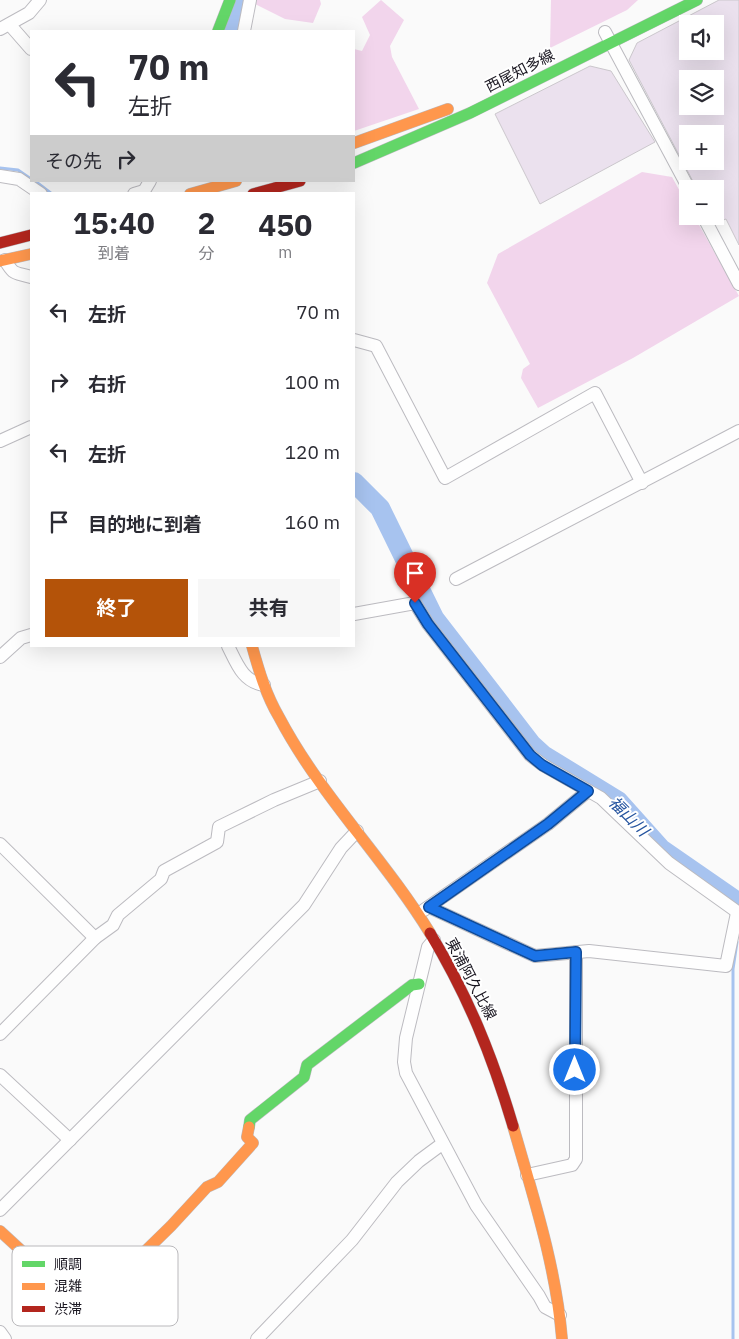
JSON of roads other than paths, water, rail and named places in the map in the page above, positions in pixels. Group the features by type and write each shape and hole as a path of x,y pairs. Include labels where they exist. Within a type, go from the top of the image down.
{"main road":[{"path":"218,30 230,0"},
{"name":"西尾知多線","path":"355,163 470,113 607,34 697,0"},
{"name":"西尾知多線","path":"355,143 462,104 538,66"},
{"path":"198,192 233,182"},
{"path":"260,192 297,182"},
{"path":"0,243 30,235"},
{"path":"2,261 30,254"},
{"name":"東浦阿久比線","path":"252,647 264,685 283,724 320,782 357,831 423,910 434,940 460,985 485,1039 550,1256 562,1339"},
{"path":"151,1246 207,1187 218,1182 253,1143 247,1137 250,1120 304,1077 307,1065 412,985 419,984"},
{"path":"0,1231 16,1246"}],"street":[{"path":"30,48 5,27 29,13 40,0"},
{"path":"244,30 250,0"},
{"path":"607,34 683,180"},
{"path":"0,176 19,178 38,192"},
{"path":"141,192 144,191 149,182"},
{"path":"708,225 739,284"},
{"path":"2,261 17,275 30,277"},
{"path":"355,340 376,346 445,478 595,394 642,483"},
{"path":"0,441 30,427"},
{"path":"456,579 739,431"},
{"path":"355,614 415,603 428,624 530,755 542,765 612,807 651,848 738,913 726,966 589,951 535,956 423,910"},
{"path":"0,657 21,638 30,635"},
{"path":"229,647 241,671 252,683 264,685"},
{"path":"0,1034 95,938 113,924 118,915 161,879 164,871 217,842 218,827 274,800 320,782"},
{"path":"423,910 548,824 588,791"},
{"path":"0,1210 304,905 341,848 357,831"},
{"path":"0,844 95,938"},
{"path":"434,940 428,947 406,1038 404,1062 410,1082 476,1205 545,1308 560,1315"},
{"path":"527,1174 572,1165 576,1159 576,952"},
{"path":"0,1075 70,1140"},
{"path":"257,1339 352,1240 397,1182 442,1144"},
{"path":"0,1332 5,1339"}],"waterway":[{"name":"福山川","path":"235,30 234,25 242,0"},
{"path":"0,168 18,170 30,178"},
{"path":"36,182 49,192"},
{"name":"福山川","path":"355,483 380,508 434,618 532,745 543,755 618,801 661,849 739,903"},
{"path":"733,1339 733,969 737,942"}]}
